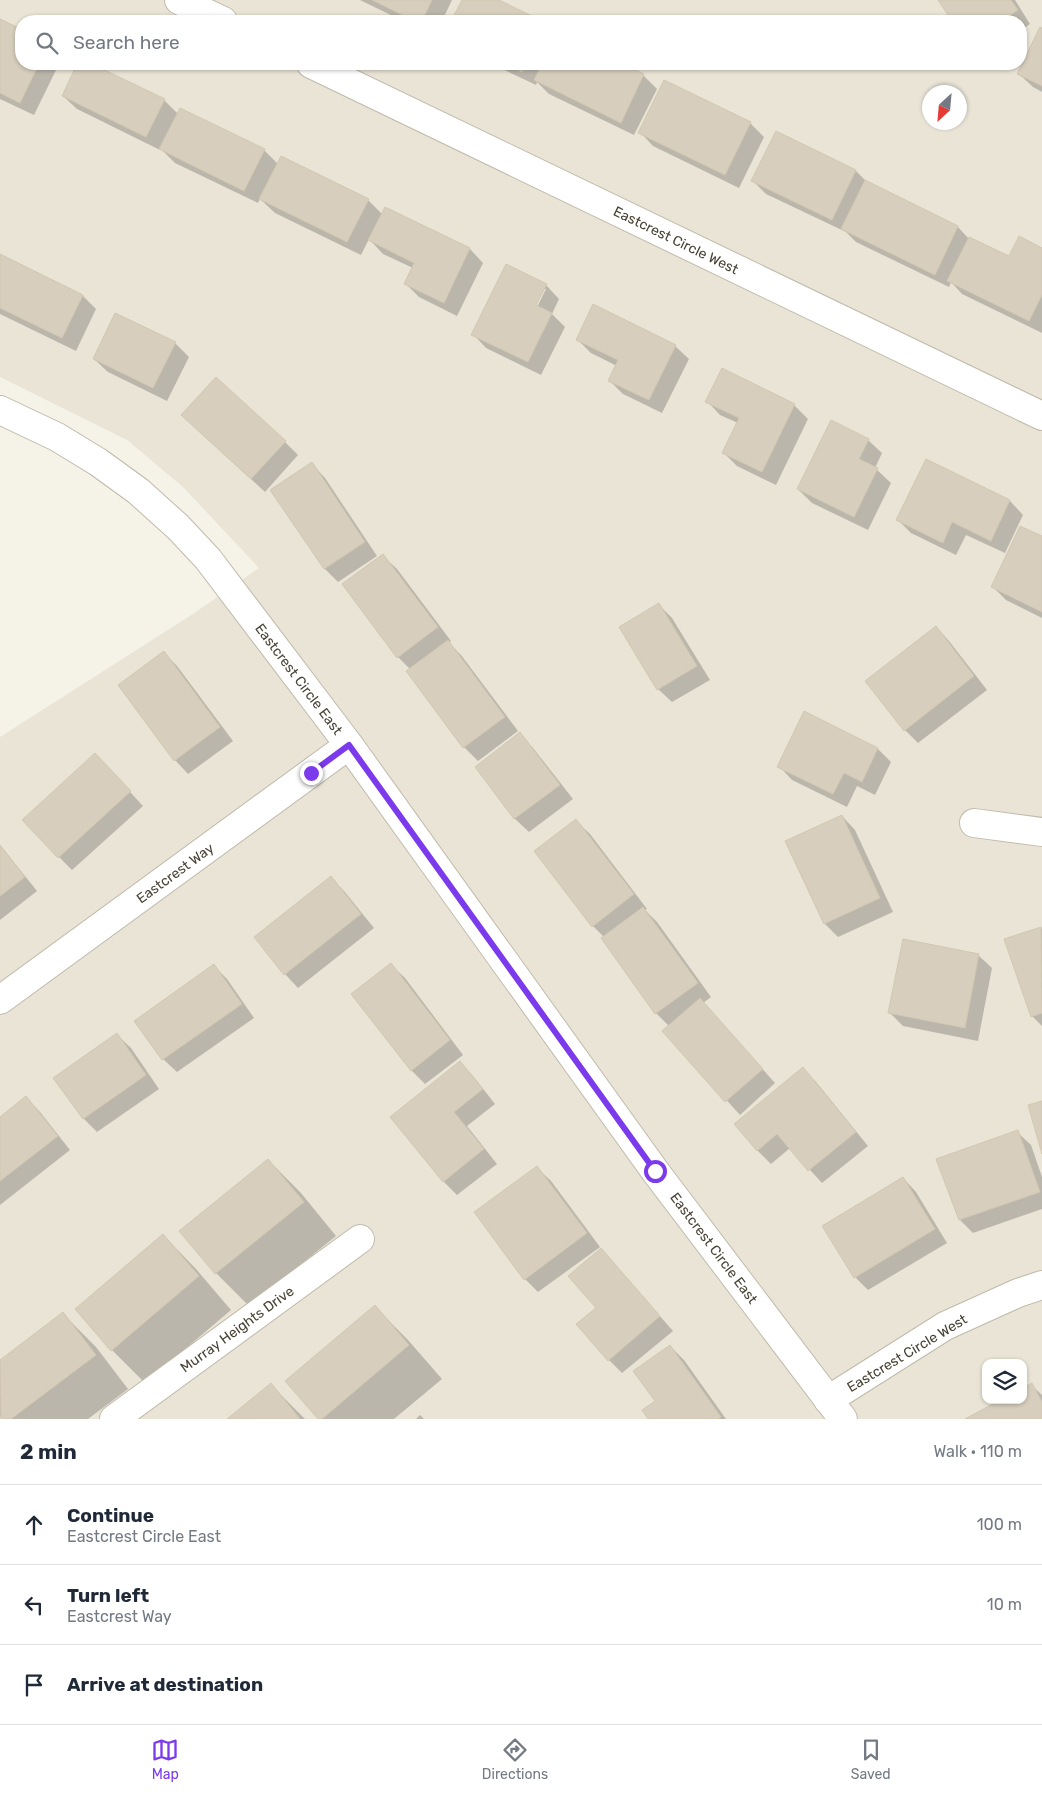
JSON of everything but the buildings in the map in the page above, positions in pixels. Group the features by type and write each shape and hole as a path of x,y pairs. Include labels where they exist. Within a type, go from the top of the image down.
{"street":[{"path":"179,0 210,15"},
{"name":"Eastcrest Circle West","path":"323,70 1042,416"},
{"name":"Eastcrest Circle East","path":"0,410 57,437 98,462 138,491 178,527 208,559 349,745 655,1171 835,1409"},
{"name":"Eastcrest Way","path":"0,1000 349,745"},
{"path":"974,823 1042,832"},
{"name":"Murray Heights Drive","path":"114,1419 360,1239"},
{"name":"Eastcrest Circle West","path":"835,1409 945,1326 1018,1293 1042,1285"}],"shaded area":[{"path":"0,0 1042,0 1042,1419 0,1419 0,737 193,614 259,568 183,487 127,440 0,377"}],"route":[{"path":"311,773 349,745 655,1171"}]}
